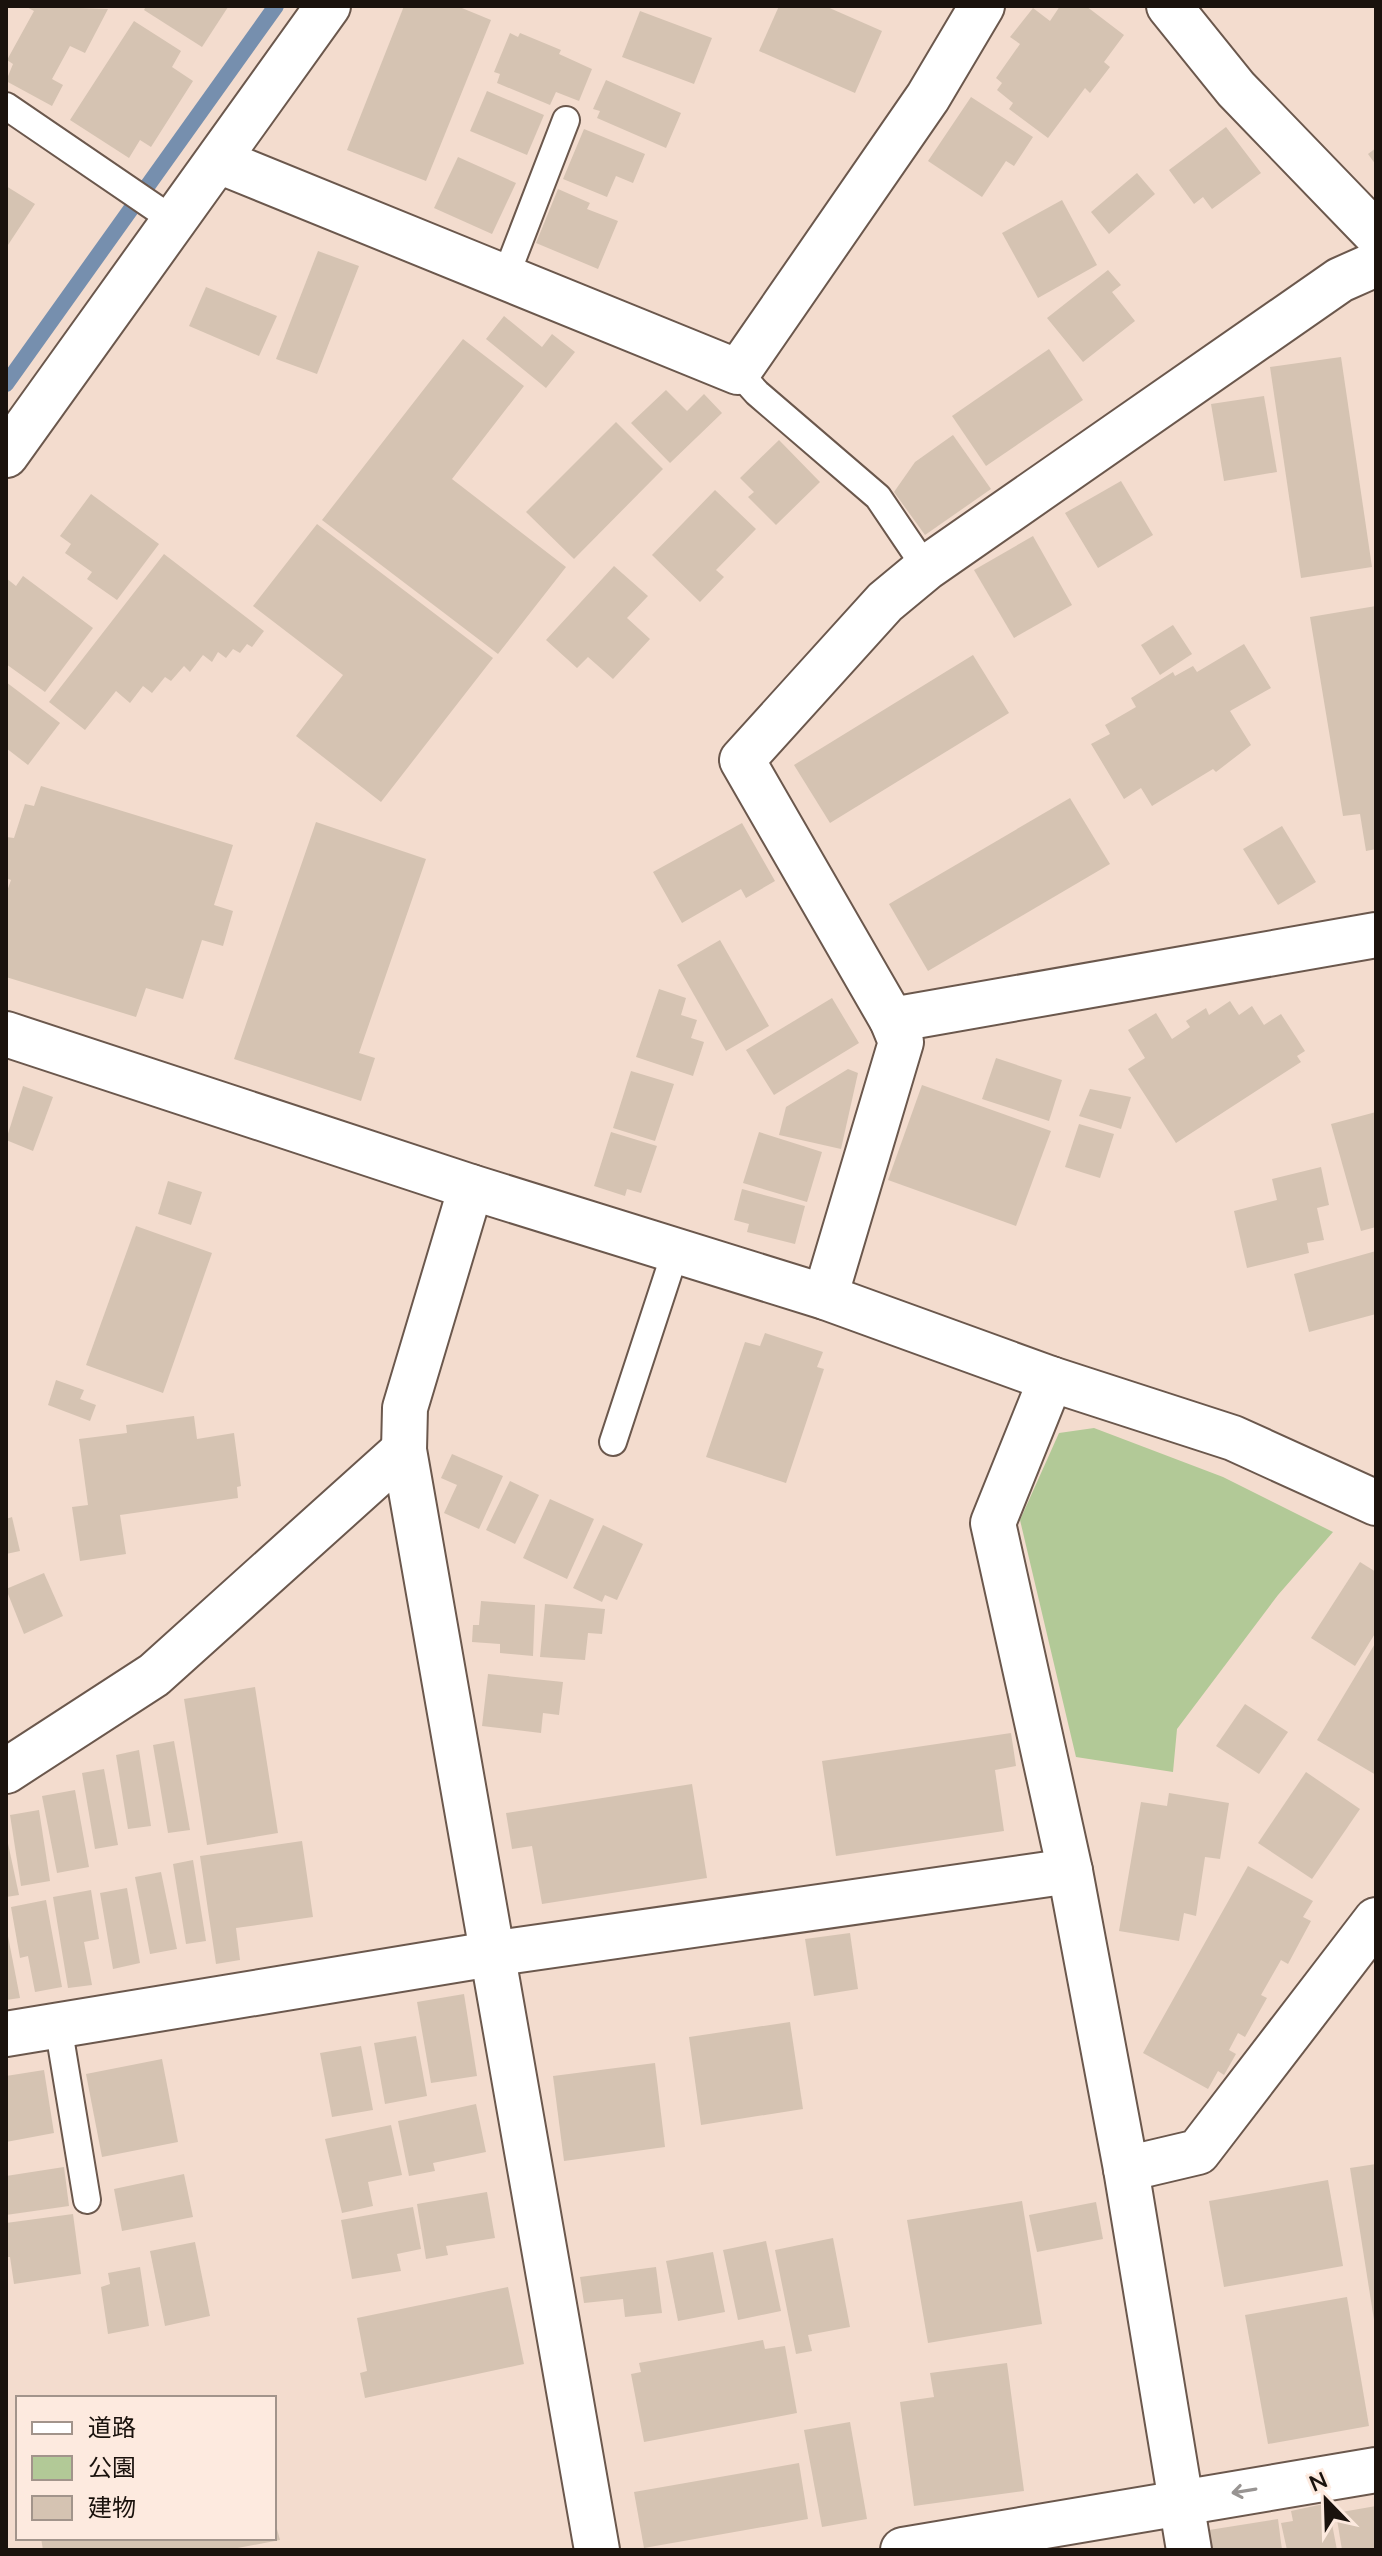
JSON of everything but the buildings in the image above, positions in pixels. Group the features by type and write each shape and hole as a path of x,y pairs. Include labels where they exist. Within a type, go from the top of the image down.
{"street":[{"path":"7,452 176,222 328,6"},
{"path":"219,161 738,372 928,97 982,6"},
{"path":"1169,6 1236,89 1376,234"},
{"path":"825,1297 901,1042 892,1020 742,760 885,602 926,568 1340,280 1376,264"},
{"path":"892,1020 1376,935"},
{"path":"6,1034 471,1187 825,1297 1051,1379 1233,1438 1376,1503"},
{"path":"471,1187 405,1408 404,1450 597,2550"},
{"path":"1051,1379 993,1523 1070,1871 1126,2169 1189,2550"},
{"path":"6,1771 154,1675 404,1450"},
{"path":"6,2034 491,1954 1070,1871"},
{"path":"1126,2169 1198,2152 1376,1920"},
{"path":"903,2550 1376,2470"}],"lane":[{"path":"6,106 176,222"},
{"path":"505,278 566,120"},
{"path":"738,372 757,393 878,497 926,568"},
{"path":"613,1442 676,1250"},
{"path":"58,2025 87,2200"}],"green space":[{"path":"1094,1428 1223,1477 1333,1532 1278,1595 1177,1729 1173,1772 1076,1757 1020,1520 1059,1433"}],"waterway":[{"path":"6,384 276,6"}]}
